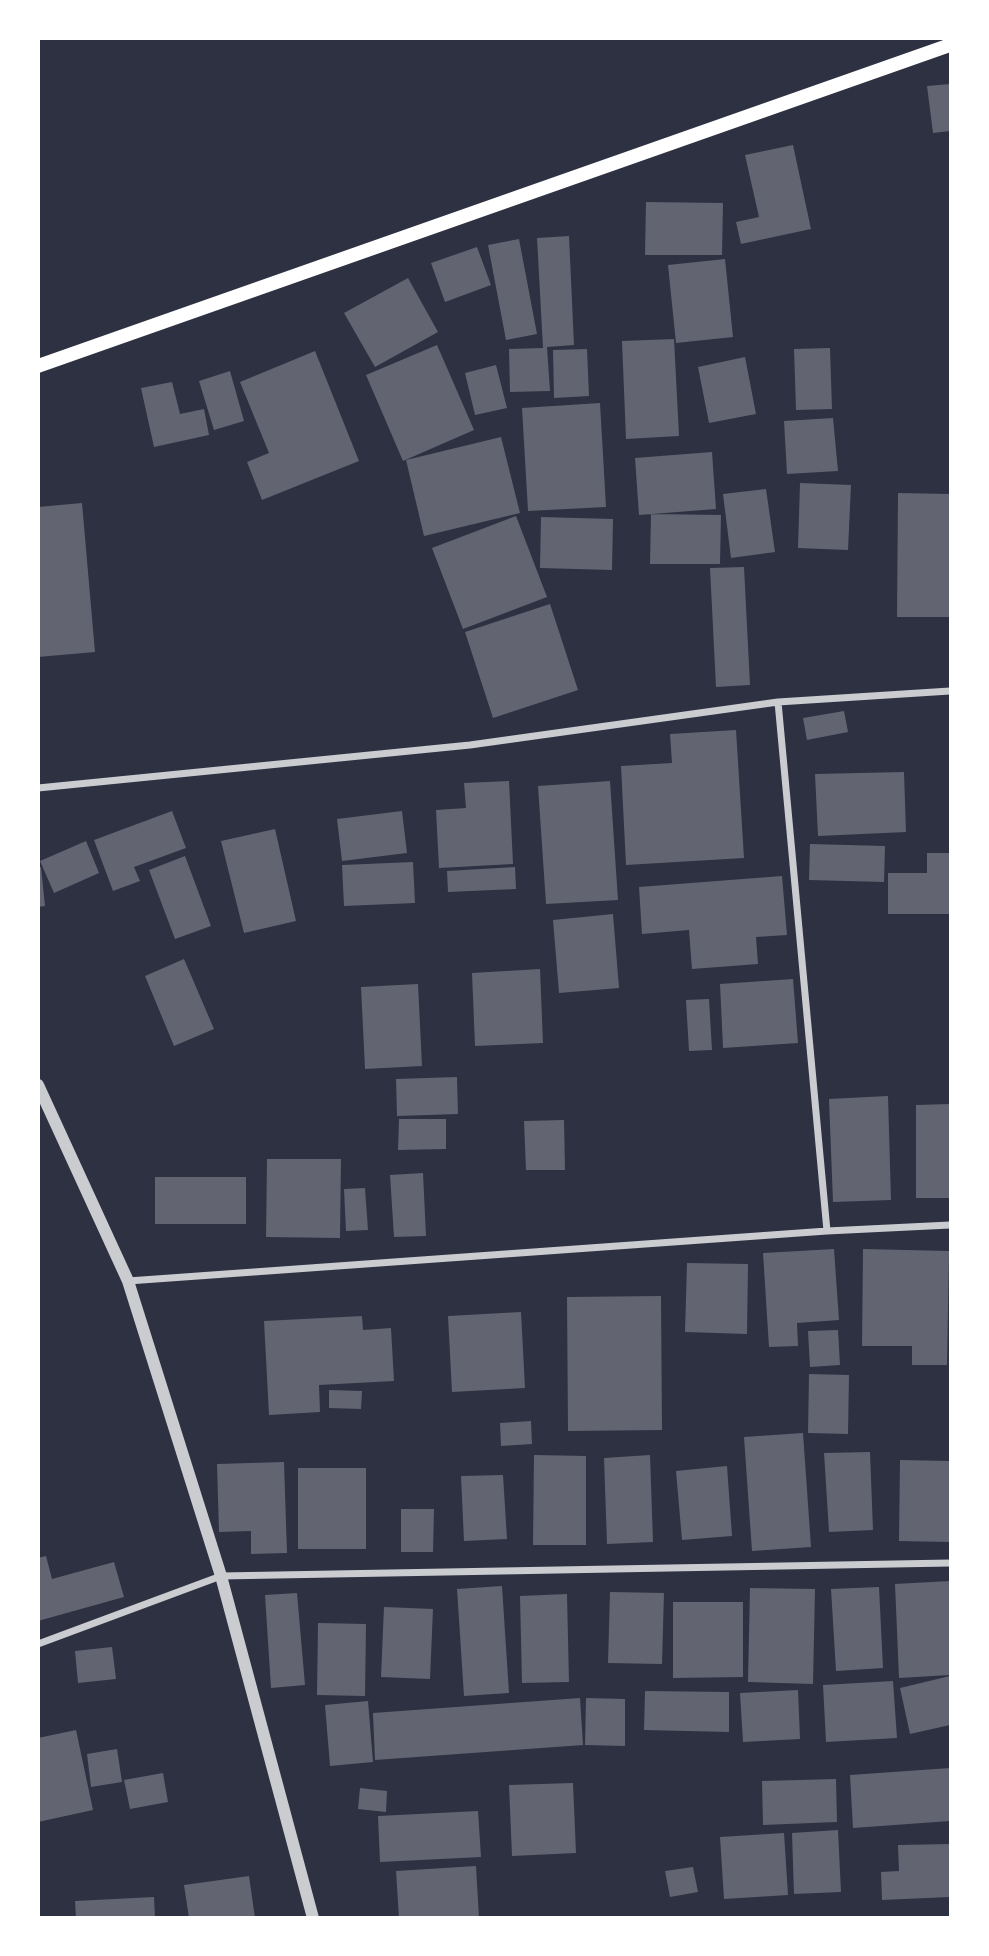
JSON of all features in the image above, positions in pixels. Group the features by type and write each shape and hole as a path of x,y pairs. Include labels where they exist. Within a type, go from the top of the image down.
{"main road":[{"path":"38,366 950,45"}],"street":[{"path":"38,788 470,744 778,702 950,691"},
{"path":"778,702 827,1231"},
{"path":"38,1085 128,1281 221,1576 313,1917"},
{"path":"128,1281 827,1231 950,1225"},
{"path":"38,1644 221,1576 950,1563"}],"building":[{"path":"950,84 950,131 933,133 927,86"},
{"path":"793,145 811,229 741,244 736,222 759,217 745,155"},
{"path":"646,202 723,203 722,255 645,255"},
{"path":"569,236 574,345 547,347 550,391 510,392 509,349 543,348 537,238"},
{"path":"519,239 537,334 506,340 488,245"},
{"path":"477,247 491,285 445,302 431,263"},
{"path":"725,259 733,337 676,343 668,265"},
{"path":"408,278 438,332 375,367 344,313"},
{"path":"674,339 679,436 626,439 622,341"},
{"path":"437,345 474,430 403,461 366,375"},
{"path":"830,348 832,409 796,410 794,349"},
{"path":"587,349 589,396 554,398 553,350"},
{"path":"315,351 359,461 262,500 247,462 269,453 240,382"},
{"path":"745,357 756,414 709,423 698,367"},
{"path":"496,365 507,408 475,415 465,373"},
{"path":"230,371 244,421 214,430 199,381"},
{"path":"172,382 180,414 204,409 209,435 154,447 141,388"},
{"path":"600,403 606,507 528,511 522,408"},
{"path":"833,418 838,471 787,474 784,421"},
{"path":"501,437 520,513 424,536 406,460"},
{"path":"712,452 716,509 639,515 635,458"},
{"path":"800,483 851,485 848,550 798,548"},
{"path":"766,489 775,552 731,558 723,494"},
{"path":"898,493 950,494 950,617 897,617"},
{"path":"82,503 95,652 38,657 38,507"},
{"path":"651,514 721,515 720,564 650,564"},
{"path":"516,516 547,597 463,629 432,548"},
{"path":"541,517 613,519 612,570 540,568"},
{"path":"744,567 750,685 716,687 710,568"},
{"path":"550,604 578,690 493,718 465,632"},
{"path":"844,711 848,732 807,740 803,718"},
{"path":"736,730 744,858 626,865 621,766 672,763 670,734"},
{"path":"904,772 906,832 818,836 815,774"},
{"path":"509,781 513,864 439,868 436,810 466,808 464,783"},
{"path":"610,781 618,900 546,904 538,786"},
{"path":"172,811 186,848 134,867 140,881 113,891 94,840"},
{"path":"402,811 407,853 342,861 337,819"},
{"path":"275,829 296,921 244,933 221,841"},
{"path":"86,841 99,873 54,893 40,861"},
{"path":"810,844 885,846 884,882 809,880"},
{"path":"927,853 950,853 950,914 888,914 888,873 927,873"},
{"path":"185,856 211,926 175,939 149,870"},
{"path":"413,862 415,903 344,906 342,865"},
{"path":"41,867 45,906 38,907 38,868"},
{"path":"515,867 516,889 448,892 447,871"},
{"path":"782,876 787,935 756,937 758,964 692,969 689,930 642,934 639,887"},
{"path":"613,914 619,988 559,993 553,920"},
{"path":"184,959 214,1029 174,1046 145,976"},
{"path":"540,969 543,1043 475,1046 472,973"},
{"path":"793,979 798,1043 723,1048 720,984"},
{"path":"418,984 422,1066 365,1069 361,987"},
{"path":"709,999 712,1050 689,1051 686,1000"},
{"path":"457,1077 458,1114 397,1116 396,1079"},
{"path":"888,1096 891,1200 833,1202 829,1099"},
{"path":"950,1104 950,1198 916,1198 916,1105"},
{"path":"399,1119 446,1119 446,1149 398,1150"},
{"path":"564,1120 565,1170 526,1170 524,1121"},
{"path":"267,1159 341,1159 340,1238 266,1237"},
{"path":"423,1173 426,1236 394,1237 390,1175"},
{"path":"155,1177 246,1177 246,1224 155,1224"},
{"path":"365,1188 368,1230 346,1231 344,1189"},
{"path":"834,1249 839,1320 797,1323 798,1346 769,1347 763,1253"},
{"path":"863,1249 949,1251 947,1365 912,1365 912,1346 862,1346"},
{"path":"687,1263 748,1264 747,1334 685,1332"},
{"path":"661,1296 662,1430 568,1431 567,1297"},
{"path":"521,1312 525,1388 452,1392 448,1316"},
{"path":"362,1316 363,1330 391,1328 394,1381 319,1385 320,1412 269,1415 264,1321"},
{"path":"838,1330 840,1365 810,1367 808,1331"},
{"path":"809,1374 849,1375 848,1434 808,1433"},
{"path":"329,1390 362,1391 361,1409 329,1408"},
{"path":"531,1421 532,1444 501,1446 500,1423"},
{"path":"803,1433 811,1547 752,1551 744,1437"},
{"path":"870,1452 873,1530 829,1532 824,1453"},
{"path":"534,1455 586,1456 586,1545 533,1545"},
{"path":"650,1455 653,1542 607,1544 604,1458"},
{"path":"900,1460 950,1461 950,1542 899,1541"},
{"path":"284,1462 287,1553 251,1554 251,1531 219,1532 217,1464"},
{"path":"727,1466 732,1536 682,1540 676,1471"},
{"path":"298,1468 366,1468 366,1549 298,1549"},
{"path":"503,1475 507,1539 464,1541 461,1476"},
{"path":"401,1509 434,1509 433,1552 401,1552"},
{"path":"46,1556 52,1579 114,1562 124,1597 38,1621 38,1558"},
{"path":"950,1581 950,1675 899,1678 895,1584"},
{"path":"502,1586 509,1693 464,1696 457,1589"},
{"path":"879,1587 883,1668 836,1671 831,1589"},
{"path":"750,1588 815,1589 813,1684 748,1682"},
{"path":"610,1592 664,1593 662,1664 608,1663"},
{"path":"297,1593 305,1685 271,1688 265,1595"},
{"path":"567,1594 569,1682 522,1683 520,1596"},
{"path":"673,1602 743,1602 743,1677 673,1678"},
{"path":"384,1607 433,1609 430,1679 381,1677"},
{"path":"318,1623 366,1624 365,1696 317,1695"},
{"path":"112,1647 116,1679 78,1683 75,1651"},
{"path":"950,1676 950,1725 910,1734 900,1688"},
{"path":"893,1681 897,1738 826,1742 823,1685"},
{"path":"798,1690 800,1739 743,1742 740,1693"},
{"path":"645,1691 729,1692 729,1732 644,1730"},
{"path":"580,1698 583,1745 375,1760 373,1713"},
{"path":"586,1698 625,1699 625,1746 585,1745"},
{"path":"368,1701 373,1762 330,1766 325,1705"},
{"path":"76,1730 93,1810 38,1822 38,1738"},
{"path":"117,1749 122,1782 91,1787 87,1754"},
{"path":"950,1768 950,1821 853,1828 850,1775"},
{"path":"163,1773 168,1802 130,1809 124,1780"},
{"path":"836,1779 837,1822 763,1825 762,1781"},
{"path":"573,1783 576,1853 512,1856 509,1785"},
{"path":"360,1788 387,1791 386,1812 358,1809"},
{"path":"478,1811 481,1857 380,1862 378,1816"},
{"path":"838,1830 841,1892 794,1894 792,1833"},
{"path":"784,1833 788,1895 724,1899 720,1837"},
{"path":"950,1844 950,1897 882,1900 881,1872 899,1871 898,1845"},
{"path":"476,1866 479,1918 399,1918 396,1871"},
{"path":"693,1867 698,1892 670,1897 665,1871"},
{"path":"249,1876 255,1918 189,1918 184,1885"},
{"path":"154,1897 155,1918 76,1918 75,1901"}]}
